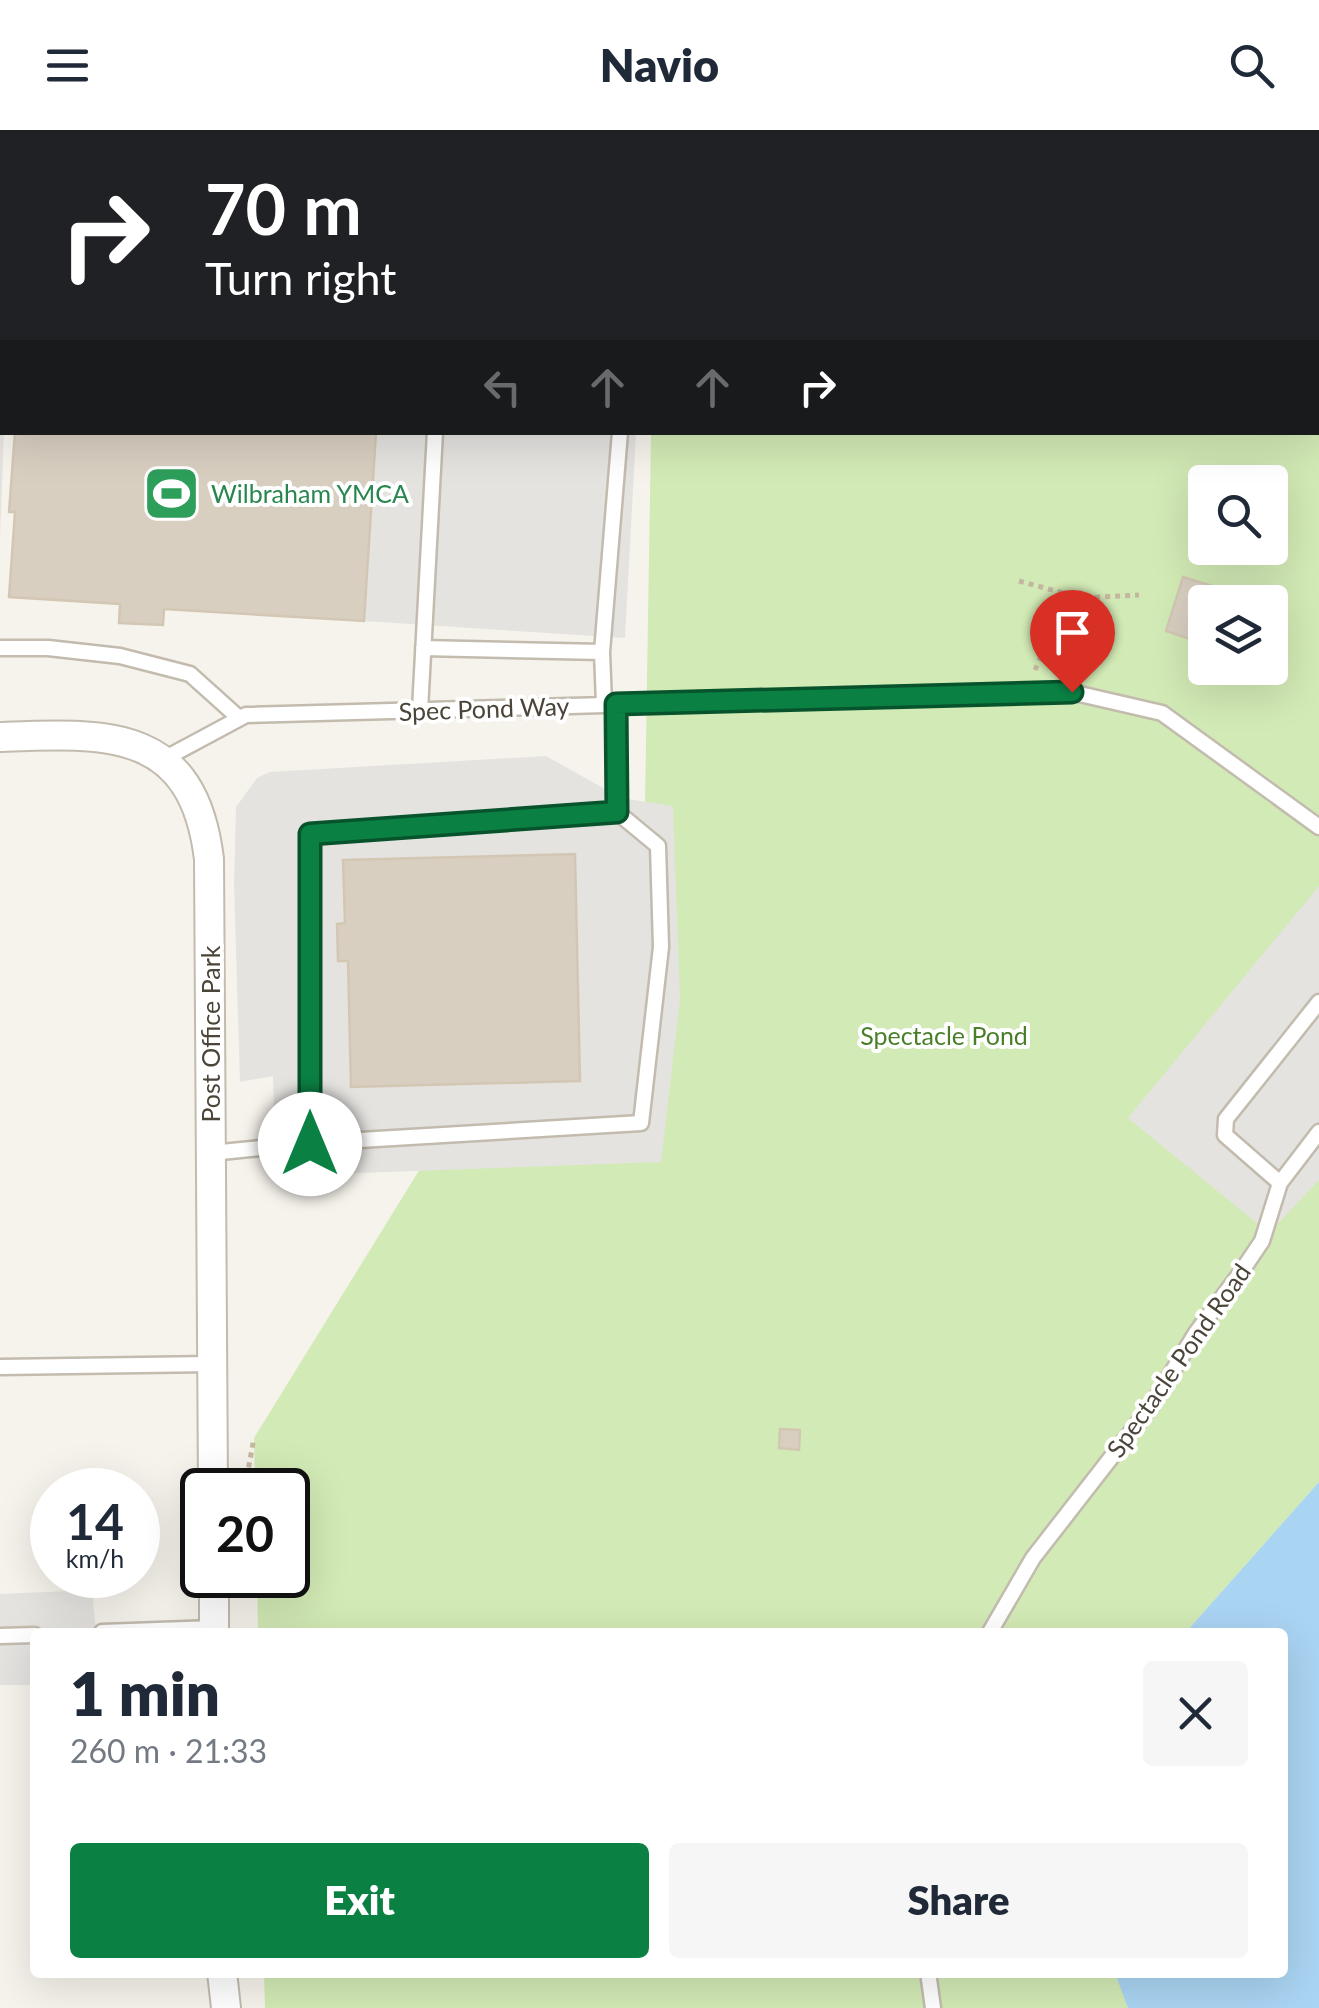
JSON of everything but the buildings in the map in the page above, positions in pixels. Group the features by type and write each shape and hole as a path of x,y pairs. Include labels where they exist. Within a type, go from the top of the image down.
{"street":[{"name":"Post Office Park","path":"0,737 82,734 140,746 181,778 195,798 205,826 209,858 213,1468"},
{"path":"214,1598 214,1628"}],"lane":[{"path":"420,710 436,435"},
{"path":"617,812 610,704 602,652 620,435"},
{"path":"0,648 48,648 120,656 190,674 240,718"},
{"path":"423,648 602,652"},
{"name":"Spec Pond Way","path":"162,760 246,715 1072,692 1162,713 1319,827"},
{"path":"211,1153 641,1123 662,947 658,846 617,812 310,834 310,1144"},
{"path":"1280,1182 1225,1136 1226,1119 1319,1002"},
{"name":"Spectacle Pond Road","path":"992,1628 1032,1558 1152,1405 1196,1333 1262,1241 1280,1182 1319,1132"},
{"path":"0,1367 212,1364"},
{"path":"0,1636 30,1635"},
{"path":"929,1978 933,2008"}],"path":[{"path":"1018,581 1082,598 1138,595"},
{"path":"1033,693 1036,666 1050,636 1082,598"},
{"path":"248,1468 254,1438"}],"green space":[{"name":"Spectacle Pond","path":"651,435 1319,435 1319,1482 1190,1628 258,1628 257,1598 310,1598 310,1468 255,1468 254,1438 645,804"},
{"path":"264,1978 1119,1978 1128,2008 265,2008"}],"shaded area":[{"path":"0,435 4,435 0,539"},
{"path":"376,435 636,435 625,638 364,621"},
{"path":"546,756 621,798 673,806 680,1000 661,1162 276,1176 273,1076 240,1082 234,884 236,807 257,778 270,772"},
{"path":"1319,886 1319,1180 1269,1233 1128,1118"},
{"path":"0,1594 93,1598 96,1628 30,1628 30,1685 0,1685"}],"water":[{"path":"1319,1482 1319,2008 1128,2008 1117,1978 1288,1978 1288,1628 1190,1628"}],"place":[{"name":"Wilbraham YMCA","path":"172,493"}],"route":[{"path":"310,1144 310,834 617,812 616,704 1072,692"}]}
